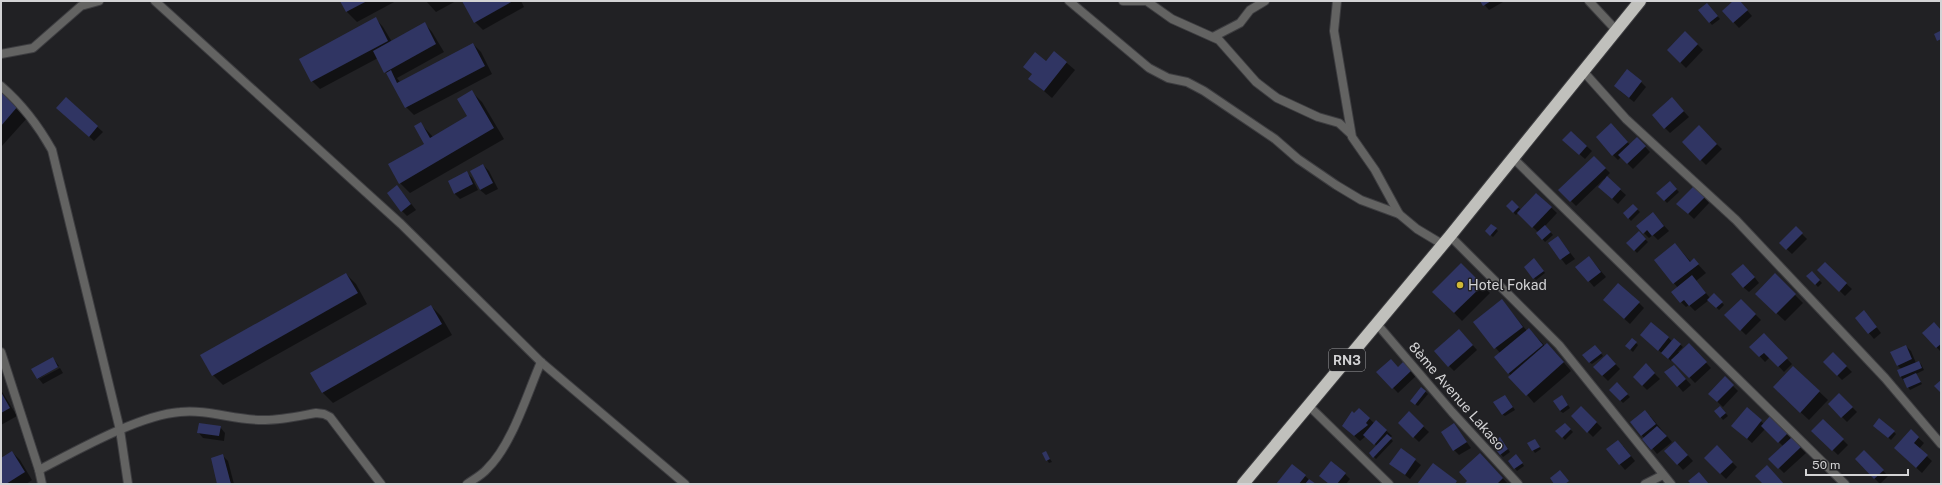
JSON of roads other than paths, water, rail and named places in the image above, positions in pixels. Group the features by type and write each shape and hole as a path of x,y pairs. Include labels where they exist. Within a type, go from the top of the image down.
{"highway":[{"name":"RN3","path":"1243,484 1377,324 1640,1"}],"street":[{"path":"1,54 32,48 82,6 99,1"},
{"path":"155,1 401,224 541,362 685,484"},
{"path":"1069,1 1149,68 1168,78 1187,82 1204,91 1275,139 1298,159 1361,200 1399,214 1417,229 1446,240 1559,345 1662,475 1671,484"},
{"path":"1123,1 1149,1 1172,19 1219,40 1256,82 1277,98 1311,114 1339,123 1351,134 1375,170 1399,214"},
{"path":"1213,37 1240,23 1250,10 1265,1"},
{"path":"1337,1 1334,31 1351,134"},
{"path":"1589,1 1616,30"},
{"path":"1583,71 1626,119 1736,220 1885,378 1941,444"},
{"path":"1,86 17,100 38,125 52,150 120,430 128,484"},
{"path":"1513,158 1845,484"},
{"name":"8ème Avenue Lakaso","path":"1377,324 1452,412 1518,484"},
{"path":"1,352 39,470 42,484"},
{"path":"468,484 487,470 500,454 509,438 541,362"},
{"path":"1309,406 1389,484"},
{"path":"39,470 120,430 158,416 179,412 203,411 263,420 316,413 324,414 330,418 380,484"},
{"path":"1645,484 1662,475"}],"place":[{"name":"Hotel Fokad","path":"1460,285"}]}
